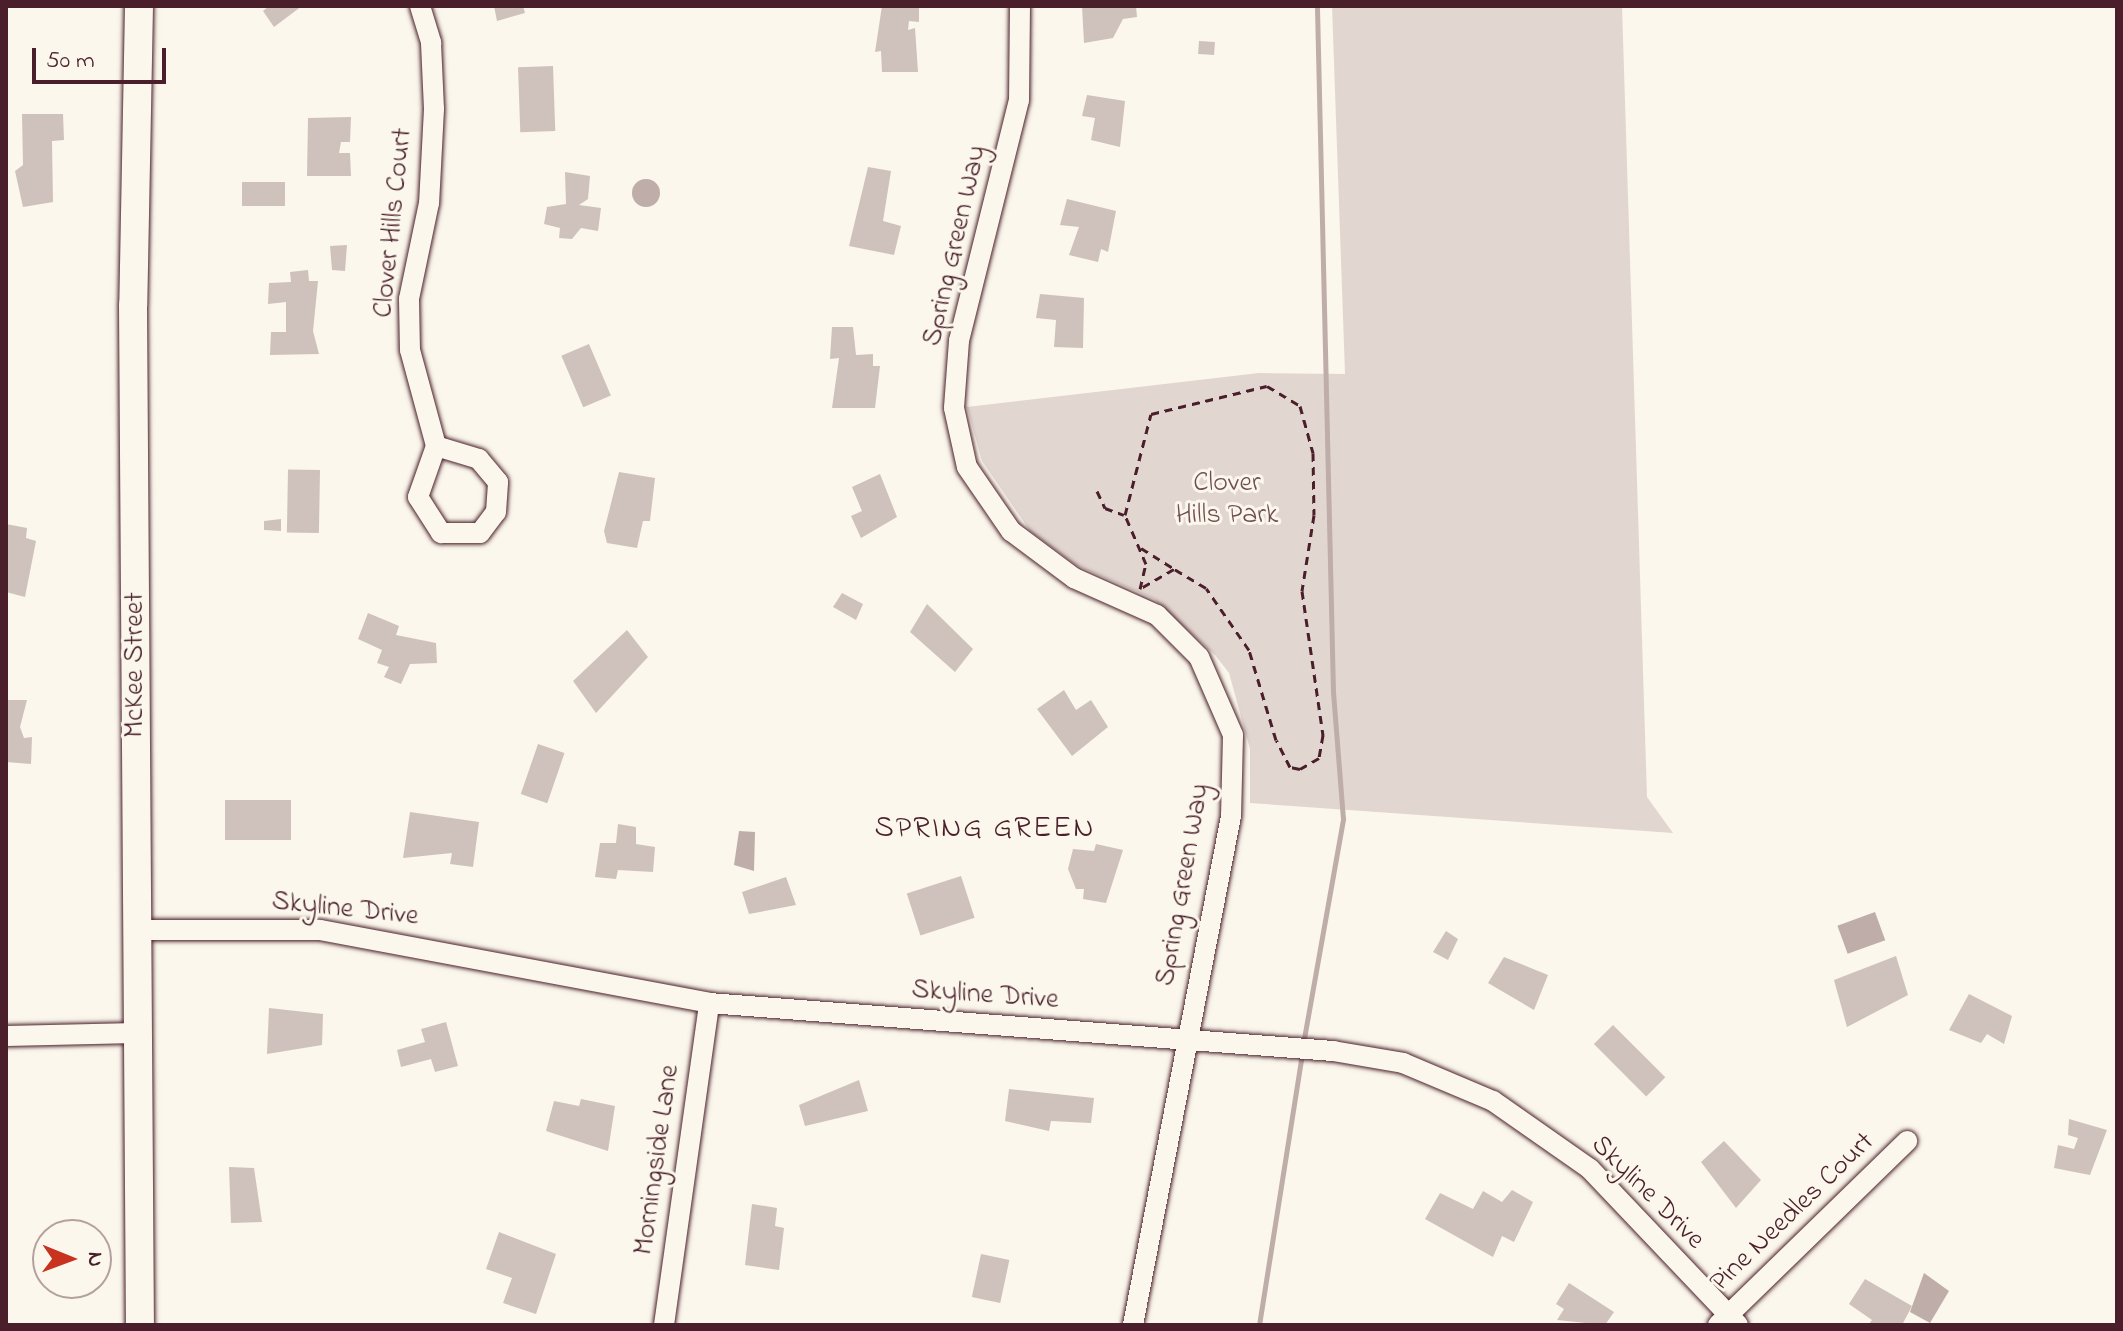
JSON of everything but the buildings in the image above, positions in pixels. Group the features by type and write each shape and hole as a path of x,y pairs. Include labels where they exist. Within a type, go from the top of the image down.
{"street":[{"name":"McKee Street","path":"139,6 137,1033 140,1325"},
{"name":"Clover Hills Court","path":"420,6 431,43 434,109 429,203 409,299 410,350 436,446"},
{"name":"Spring Green Way","path":"1020,6 1019,100 959,341 954,408 967,467 1011,531 1074,578 1157,615 1199,657 1233,735 1231,816 1185,1039 1133,1325"},
{"path":"436,446 479,459 498,482 496,512 480,533 449,537 421,511 420,479 436,446"},
{"name":"Skyline Drive","path":"137,930 320,930 709,1003 1333,1051 1425,1069 1493,1101 1590,1169 1728,1322"},
{"name":"Morningside Lane","path":"664,1325 709,1003"},
{"path":"6,1036 137,1033"},
{"name":"Pine Needles Court","path":"1728,1322 1907,1141"}],"path":[{"path":"1141,548 1206,588 1249,650 1290,767 1312,767 1323,735 1302,591 1314,515 1313,453 1300,406 1267,386 1151,414 1125,515 1141,548 1140,589 1174,569"},
{"path":"1097,491 1105,508 1125,515"}],"green space":[{"name":"Clover Hills Park","path":"1332,6 1622,6 1647,797 1673,833 1250,803 1250,749 1229,673 1215,655 1154,599 1076,565 1030,531 982,461 967,407 1259,373 1345,374"}],"shaded area":[{"path":"646,179 656,183 660,193 656,203 646,207 636,203 632,193 636,183"},
{"path":"739,831 755,832 754,871 734,865"},
{"path":"1875,912 1885,940 1848,954 1837,926"},
{"path":"1924,1273 1949,1291 1930,1323 1910,1312"}],"waterway":[{"path":"1303,1044 1343,819 1333,692 1317,6"},
{"path":"1259,1325 1302,1053"}],"district":[{"name":"SPRING GREEN","path":"985,829"}]}
